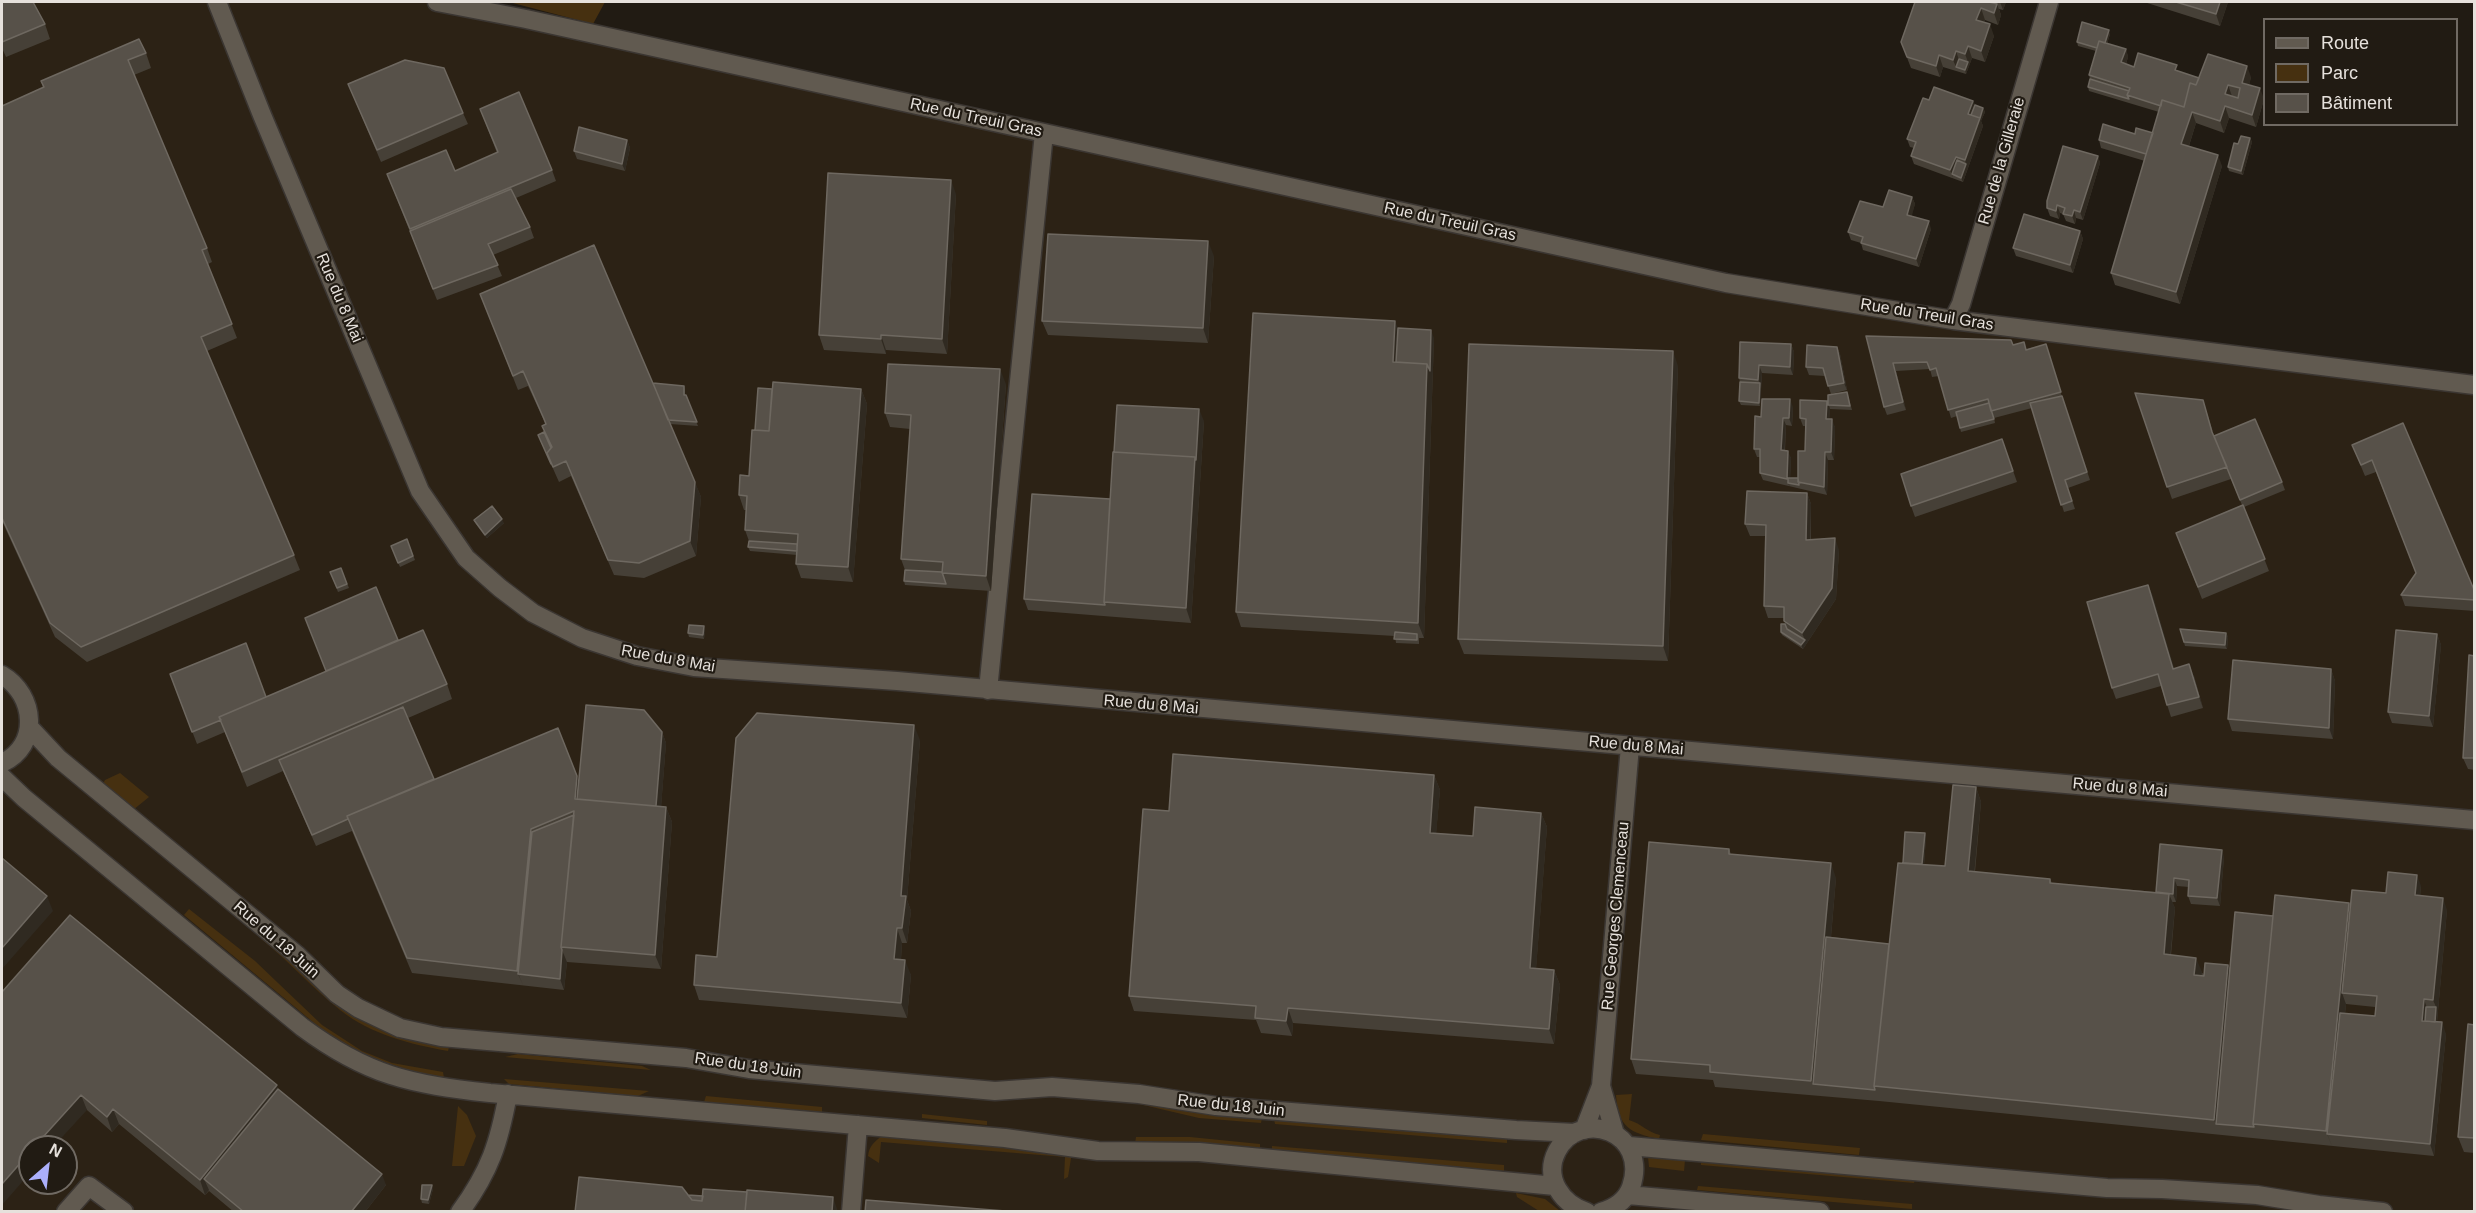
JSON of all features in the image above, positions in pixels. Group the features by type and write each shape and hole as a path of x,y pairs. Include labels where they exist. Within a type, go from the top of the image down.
{"street":[{"name":"Rue du 8 Mai","path":"217,2 262,116 420,491 466,558 517,603 582,638 636,656 694,667 802,673 2475,820"},
{"name":"Rue du Treuil Gras","path":"437,2 526,19 1726,283 1953,320 2475,385"},
{"name":"Rue de la Gilleraie","path":"1953,320 1961,304 2049,2"},
{"path":"988,690 1044,133"},
{"path":"2,675 17,686 26,700 30,717 20,749 14,756 2,763"},
{"name":"Rue du 18 Juin","path":"28,727 58,758 297,955 337,994 358,1008 400,1028 441,1037 686,1058 761,1071 995,1090 1052,1087 1139,1094 1216,1106 1516,1130 1596,1129 1622,1140 2107,1188 2257,1195 2383,1212"},
{"name":"Rue Georges Clemenceau","path":"1601,1086 1630,746"},
{"path":"2,777 24,798 329,1047 357,1063 405,1080 508,1094 1005,1138 1098,1151 1199,1152 1555,1186"},
{"path":"1580,1210 1560,1195 1552,1174 1557,1151 1565,1141 1579,1131 1601,1086"},
{"path":"1601,1086 1622,1140 1634,1158 1636,1172 1615,1206"},
{"path":"460,1212 490,1164 499,1139 508,1094"},
{"path":"851,1212 858,1125"},
{"path":"66,1212 89,1186 124,1212"},
{"path":"1615,1206 1820,1212"}],"shaded area":[{"path":"2,2 466,2 1726,283 2474,385 2474,1211 2,1212"}],"green space":[{"path":"509,2 605,2 593,24"},
{"path":"120,773 149,797 133,810 103,784 105,780"},
{"path":"189,909 255,961 322,1025 362,1051 392,1063 443,1072 444,1078 414,1072 363,1055 325,1032 184,915"},
{"path":"263,936 370,1023 400,1038 449,1047 448,1051 392,1037 352,1019 261,939"},
{"path":"518,1054 642,1066 651,1070 505,1057"},
{"path":"504,1079 649,1091 638,1096 509,1084"},
{"path":"1632,1094 1629,1120 1660,1135 1659,1139 1633,1131 1627,1127 1619,1115 1616,1095"},
{"path":"706,1096 822,1107 822,1112 704,1102"},
{"path":"1140,1101 1198,1113 1262,1118 1261,1123 1199,1118 1139,1104"},
{"path":"458,1106 467,1115 476,1136 464,1166 452,1166"},
{"path":"922,1114 987,1121 987,1125 922,1118"},
{"path":"1274,1119 1507,1139 1507,1143 1275,1124"},
{"path":"1703,1134 1860,1148 1859,1155 1701,1140"},
{"path":"883,1135 1072,1152 1068,1177 1064,1179 1065,1157 881,1142 879,1163 868,1156 873,1144"},
{"path":"1136,1137 1190,1137 1260,1144 1260,1150 1197,1143 1135,1144"},
{"path":"1272,1146 1504,1165 1504,1171 1272,1150"},
{"path":"1648,1157 1685,1160 1684,1171 1649,1167"},
{"path":"1701,1161 1915,1179 1914,1183 1701,1165"},
{"path":"1698,1186 1912,1204 1912,1209 1697,1190"},
{"path":"1516,1193 1545,1199 1560,1211 1539,1211 1517,1197"}],"building":[{"path":"2,2 33,2 45,24 2,42"},
{"path":"1915,2 1989,2 1997,4 1994,13 1981,8 1976,20 1990,24 1981,51 1968,46 1965,54 1956,51 1953,60 1939,55 1936,66 1907,57 1901,42"},
{"path":"2176,2 2220,2 2216,14"},
{"path":"2082,22 2109,30 2105,43 2099,41 2097,48 2077,42"},
{"path":"139,39 146,53 128,60 207,248 202,250 232,324 201,337 294,555 81,647 50,623 2,518 2,106 44,87 41,81"},
{"path":"2099,41 2126,49 2121,62 2134,67 2138,53 2177,65 2175,70 2199,78 2196,85 2190,83 2184,107 2162,100 2161,106 2127,95 2130,88 2089,75"},
{"path":"2208,54 2247,66 2242,83 2260,88 2252,115 2225,106 2220,121 2192,112 2181,144 2218,155 2176,292 2111,273 2162,100 2184,107 2190,83 2196,85","holes":["2228,85 2240,88 2238,98 2225,94"]},
{"path":"1959,59 1968,62 1965,70 1956,67"},
{"path":"405,60 444,68 463,113 377,150 348,84"},
{"path":"2090,79 2129,91 2127,95 2129,99 2088,87"},
{"path":"1934,87 1973,101 1968,114 1980,118 1965,160 1956,157 1950,170 1911,156 1916,142 1907,139 1923,98 1929,100"},
{"path":"519,92 552,170 410,229 387,174 446,150 455,171 498,152 480,109"},
{"path":"1975,105 1983,108 1980,118 1971,115"},
{"path":"2103,124 2135,134 2136,128 2153,133 2146,154 2099,140"},
{"path":"579,127 627,140 622,164 574,151"},
{"path":"2241,136 2250,138 2241,171 2228,167 2234,143 2238,144"},
{"path":"2063,146 2098,156 2080,212 2074,210 2072,216 2063,214 2065,208 2057,205 2056,211 2047,208"},
{"path":"1957,160 1966,164 1961,178 1952,174"},
{"path":"828,173 951,180 942,339 881,335 881,339 819,335"},
{"path":"511,189 530,227 488,244 498,265 433,289 410,231"},
{"path":"1889,190 1912,197 1907,215 1929,221 1916,259 1861,243 1863,237 1848,232 1860,201 1883,207"},
{"path":"2024,214 2080,231 2070,265 2013,248"},
{"path":"1048,234 1208,241 1203,328 1042,321"},
{"path":"594,245 695,482 690,541 639,563 608,560 566,461 553,467 547,453 552,447 542,426 546,424 544,419 523,371 513,376 480,294"},
{"path":"1253,313 1395,321 1393,362 1427,364 1418,623 1236,612"},
{"path":"1398,328 1431,330 1430,371 1427,364 1396,362"},
{"path":"1866,336 2011,340 2013,345 2024,342 2026,350 2046,344 2061,392 1991,411 1988,399 1948,410 1936,368 1930,370 1927,362 1893,363 1903,402 1884,407"},
{"path":"1740,342 1791,344 1790,367 1759,365 1758,380 1739,378"},
{"path":"1469,344 1673,351 1663,646 1458,639"},
{"path":"1807,345 1837,347 1844,383 1828,386 1823,368 1806,367"},
{"path":"888,364 1000,369 986,576 942,573 943,562 901,559 911,415 885,413"},
{"path":"773,382 861,389 848,567 796,564 798,534 745,530 747,496 739,495 740,475 749,476 752,430 769,431"},
{"path":"1740,382 1760,383 1759,403 1739,401"},
{"path":"653,383 684,386 684,395 686,395 697,422 668,420"},
{"path":"758,388 772,389 769,431 755,430"},
{"path":"1847,392 1850,406 1828,405 1828,395"},
{"path":"2135,393 2203,400 2212,432 2227,467 2167,487"},
{"path":"2062,396 2087,472 2065,480 2072,501 2061,505 2030,403"},
{"path":"1762,399 1790,399 1789,418 1783,418 1781,450 1788,451 1787,479 1760,473 1760,449 1754,449 1755,416 1761,417"},
{"path":"1800,400 1827,401 1826,419 1832,419 1831,452 1825,452 1824,487 1798,482 1798,451 1805,451 1806,419 1800,418"},
{"path":"1989,403 1994,419 1960,428 1956,412"},
{"path":"1117,405 1199,409 1196,460 1195,457 1114,452"},
{"path":"2255,419 2282,482 2240,500 2214,436"},
{"path":"2403,423 2475,592 2475,600 2401,595 2416,573 2372,460 2361,465 2352,445"},
{"path":"544,432 551,448 547,453 551,464 538,435"},
{"path":"2002,439 2013,471 1911,506 1901,474"},
{"path":"1113,452 1195,457 1186,608 1104,602"},
{"path":"1788,478 1798,478 1799,485 1788,483"},
{"path":"1747,491 1807,493 1806,540 1835,538 1832,588 1802,633 1784,621 1784,607 1764,606 1766,525 1745,524"},
{"path":"1032,494 1110,499 1105,605 1024,599"},
{"path":"2243,505 2265,559 2198,587 2176,533"},
{"path":"492,506 502,519 485,535 474,520"},
{"path":"407,539 413,556 398,563 391,546"},
{"path":"749,541 797,544 797,551 748,547"},
{"path":"341,568 347,584 337,588 330,572"},
{"path":"905,570 942,572 946,584 904,581"},
{"path":"2148,585 2173,669 2189,664 2199,697 2167,705 2158,674 2112,688 2087,602"},
{"path":"376,587 398,640 326,671 305,618"},
{"path":"1781,624 1785,624 1787,629 1805,640 1801,645 1781,632"},
{"path":"689,625 704,626 703,635 688,633"},
{"path":"2180,629 2226,633 2225,645 2184,642"},
{"path":"423,630 447,684 242,772 219,717"},
{"path":"2396,630 2437,634 2429,716 2388,712"},
{"path":"1395,632 1417,634 1417,640 1394,639"},
{"path":"246,643 266,697 219,717 221,720 192,732 170,674"},
{"path":"2469,655 2475,656 2475,758 2463,758"},
{"path":"2233,660 2331,669 2329,728 2228,719"},
{"path":"586,705 644,710 662,732 656,806 577,799"},
{"path":"403,707 434,779 347,816 348,819 312,835 279,760"},
{"path":"757,713 914,725 901,896 906,896 902,928 897,928 894,959 905,960 901,1003 694,985 696,955 717,957 736,738"},
{"path":"558,728 577,776 575,799 666,807 655,955 561,947 574,811 531,829 517,971 407,958 347,816"},
{"path":"1173,754 1434,775 1430,833 1473,836 1475,807 1541,813 1530,968 1554,970 1549,1029 1288,1008 1286,1021 1255,1018 1256,1006 1129,996 1143,809 1169,811"},
{"path":"1953,785 1976,787 1968,871 2050,879 2050,883 2169,894 2164,954 2196,958 2194,975 2204,976 2205,963 2228,965 2214,1120 1874,1086 1898,863 1945,866"},
{"path":"574,815 560,979 518,974 532,832"},
{"path":"1905,832 1925,833 1922,864 1903,863"},
{"path":"1649,842 1729,849 1729,854 1831,863 1811,1081 1710,1072 1710,1065 1631,1059"},
{"path":"2160,844 2222,850 2217,898 2188,896 2189,880 2174,878 2173,894 2156,892"},
{"path":"2,858 47,896 2,948"},
{"path":"2388,872 2417,875 2415,895 2443,898 2433,1000 2424,999 2422,1021 2442,1022 2430,1144 2327,1134 2340,1013 2375,1016 2377,996 2342,993 2352,890 2386,893"},
{"path":"2275,895 2349,903 2326,1131 2253,1124"},
{"path":"2235,912 2273,916 2254,1127 2216,1124"},
{"path":"70,915 277,1085 200,1180 113,1109 107,1117 81,1095 45,1135 18,1135 18,1166 2,1184 2,992"},
{"path":"1826,937 1889,944 1875,1090 1813,1084"},
{"path":"2426,1007 2436,1007 2435,1022 2425,1021"},
{"path":"2468,1024 2475,1025 2475,1138 2458,1137"},
{"path":"278,1089 382,1174 351,1212 244,1212 204,1179"},
{"path":"579,1177 682,1187 692,1200 702,1201 703,1189 747,1192 745,1212 575,1212"},
{"path":"422,1185 432,1185 428,1200 421,1199"},
{"path":"747,1190 833,1197 832,1212 745,1212"},
{"path":"688,1195 703,1196 702,1201 692,1200"},
{"path":"866,1200 1018,1212 865,1212"}]}
